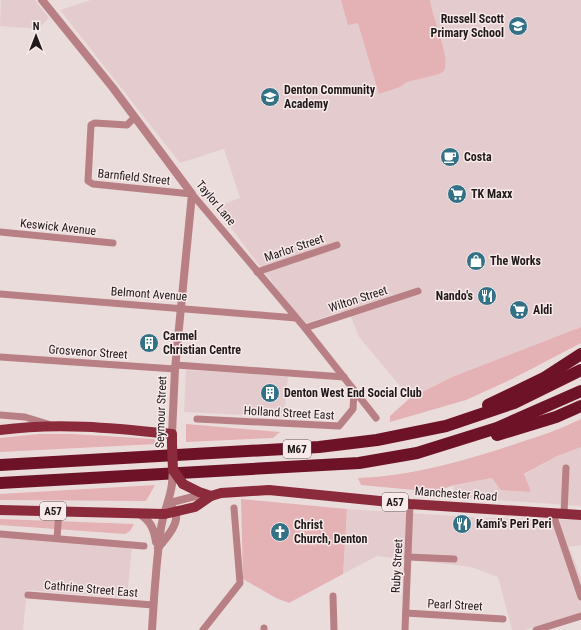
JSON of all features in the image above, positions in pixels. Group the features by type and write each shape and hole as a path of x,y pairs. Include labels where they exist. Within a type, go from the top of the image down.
{"highway":[{"name":"M67","path":"446,426 544,378 581,354"},
{"name":"M67","path":"0,465 319,447 377,440 446,426 514,403 581,370"},
{"name":"M67","path":"0,483 359,463 417,453 439,447 497,428 581,391"},
{"name":"M67","path":"439,447 506,433 581,406"}],"main road":[{"path":"0,430 51,425 110,428 172,434"},
{"name":"Seymour Street","path":"172,434 173,470"},
{"path":"173,470 183,484 207,495"},
{"name":"Manchester Road","path":"164,514 195,507 207,495 232,491 269,490 410,504 581,515"},
{"name":"A57","path":"0,510 164,514"}],"street":[{"name":"Taylor Lane","path":"42,0 105,77 192,194 305,328 376,418"},
{"name":"Barnfield Street","path":"134,118 127,125 95,123 91,125 88,181 93,184 192,194"},
{"name":"Seymour Street","path":"172,434 175,367 192,194"},
{"name":"Keswick Avenue","path":"0,232 113,243"},
{"name":"Marlor Street","path":"257,272 337,245"},
{"name":"Wilton Street","path":"305,328 418,291"},
{"name":"Belmont Avenue","path":"0,294 296,318"},
{"name":"Grosvenor Street","path":"0,357 344,377"},
{"name":"Holland Street East","path":"197,419 339,426 353,409 354,391"},
{"path":"0,415 25,417 51,425"},
{"path":"564,514 566,468"},
{"name":"Seymour Street","path":"152,630 158,548 164,514 169,503 173,470"},
{"name":"Manchester Road","path":"169,503 207,495"},
{"path":"158,548 170,532 176,512 169,503"},
{"name":"Ruby Street","path":"403,630 406,613 410,504"},
{"path":"203,630 240,583 234,508"},
{"path":"57,538 59,511"},
{"path":"138,513 146,518 152,526 158,548"},
{"path":"553,514 581,597"},
{"path":"0,534 144,546"},
{"path":"408,557 454,559"},
{"name":"Cathrine Street East","path":"28,595 154,605"},
{"path":"333,596 334,630"},
{"name":"Pearl Street","path":"406,613 503,619"},
{"path":"536,630 581,616"}],"shaded area":[{"path":"1,0 35,0 49,18 38,29 0,26"},
{"path":"91,0 581,0 581,327 452,377 410,398 359,337 350,315 339,312 304,324 215,207 240,198 224,149 180,163 60,10"},
{"path":"341,0 430,0 445,57 444,71 439,74 407,82 400,87 379,94 358,23 348,25"},
{"path":"581,327 581,343 512,379 466,400 390,422 390,416 410,398 452,377"},
{"path":"186,370 288,376 284,417 184,412"},
{"path":"581,419 581,447 557,456 524,474 531,492 501,490 492,478 454,485 435,492 361,485 358,478 378,477 419,471 459,461 542,435"},
{"path":"186,424 280,432 273,438 186,442"},
{"path":"39,434 72,434 154,439 157,444 0,452 0,438"},
{"path":"577,447 581,447 581,506 453,497 454,485 492,478 530,492 524,475 560,454"},
{"path":"155,485 146,501 0,500 0,494"},
{"path":"241,499 347,509 343,574 289,603 276,598 243,579"},
{"path":"347,509 487,518 581,520 581,545 569,547 581,578 581,613 524,630 512,630 498,577 471,567 377,556 343,574"},
{"path":"0,519 134,524 130,531 125,534 0,525"},
{"path":"0,536 132,547 127,598 27,590 23,630 0,630"}],"place":[{"name":"Russell Scott Primary School","path":"518,26"},
{"name":"Denton Community Academy","path":"270,97"},
{"name":"Costa","path":"450,157"},
{"name":"TK Maxx","path":"457,194"},
{"name":"The Works","path":"476,261"},
{"name":"Nando's","path":"487,296"},
{"name":"Aldi","path":"519,310"},
{"name":"Carmel Christian Centre","path":"149,343"},
{"name":"Denton West End Social Club","path":"270,393"},
{"name":"Kami's Peri Peri","path":"462,524"},
{"name":"Christ Church, Denton","path":"280,532"}]}
